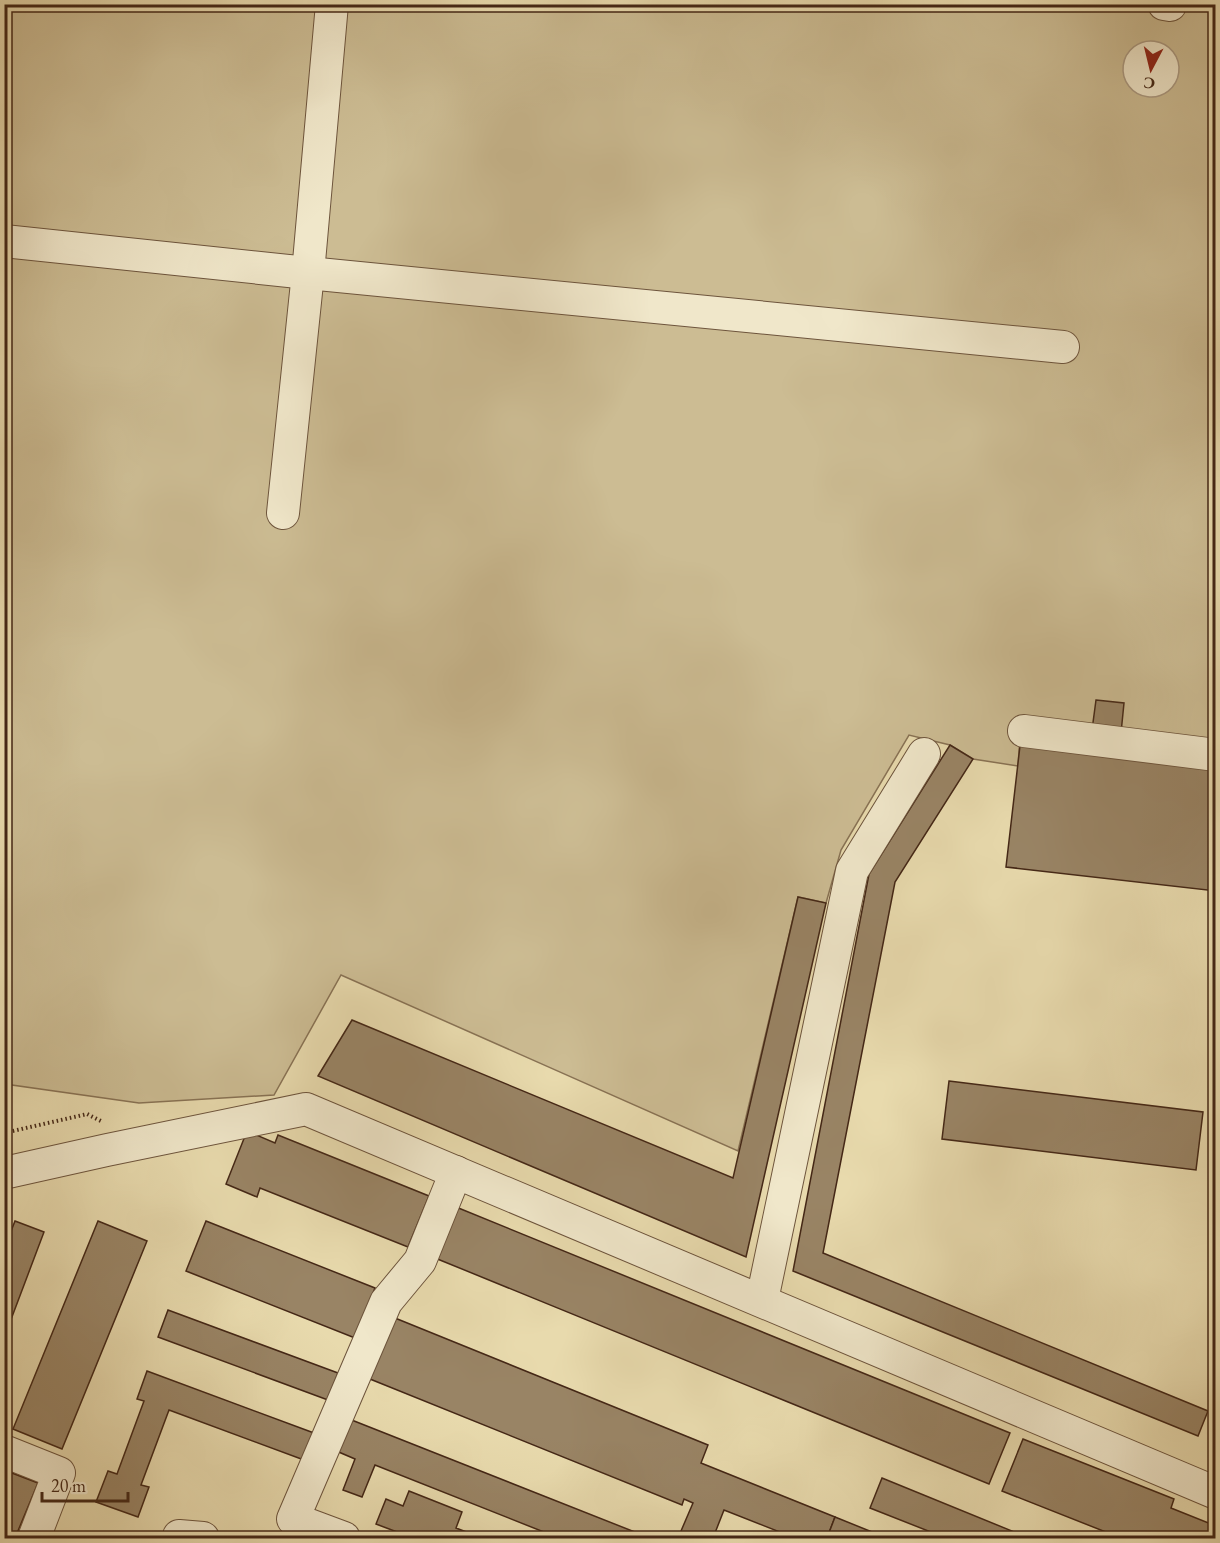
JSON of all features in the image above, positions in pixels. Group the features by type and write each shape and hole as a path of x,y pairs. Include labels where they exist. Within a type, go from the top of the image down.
{"lane":[{"path":"283,513 308,273 332,4"},
{"path":"1164,4 1170,5"},
{"path":"4,241 1063,347"},
{"path":"1024,732 1215,755"},
{"path":"762,1300 852,871 924,754"},
{"path":"4,1173 306,1109 1215,1493"},
{"path":"344,1539 289,1529 386,1302 420,1261 456,1172"},
{"path":"4,1451 59,1473 34,1539"}],"shaded area":[{"path":"5,5 1215,5 1215,759 1020,737 1018,766 973,759 950,745 909,735 841,850 826,903 798,897 738,1151 341,975 274,1095 139,1103 5,1084"}],"building":[{"path":"1096,700 1124,703 1121,733 1092,730"},
{"path":"1021,737 1216,759 1216,891 1006,867"},
{"path":"950,745 973,759 895,882 823,1253 1208,1411 1198,1436 793,1271 869,874"},
{"path":"798,897 826,903 746,1257 318,1076 352,1020 733,1178"},
{"path":"949,1081 1203,1112 1196,1170 942,1139"},
{"path":"247,1131 275,1143 278,1135 429,1196 408,1247 260,1188 257,1197 226,1184"},
{"path":"456,1207 1010,1433 989,1484 435,1258"},
{"path":"15,1221 44,1232 4,1338 4,1249"},
{"path":"98,1221 147,1241 62,1449 13,1429"},
{"path":"206,1221 375,1288 355,1338 186,1271"},
{"path":"168,1310 338,1373 328,1400 158,1337"},
{"path":"390,1316 708,1445 701,1463 835,1517 827,1538 795,1538 724,1510 713,1538 678,1538 693,1503 684,1499 682,1505 365,1377"},
{"path":"147,1371 314,1433 304,1460 169,1410 141,1485 149,1487 138,1517 96,1502 108,1471 117,1474 144,1401 137,1399"},
{"path":"339,1415 650,1538 559,1538 375,1465 362,1497 343,1490 355,1459 327,1447"},
{"path":"1023,1439 1174,1499 1171,1508 1216,1526 1216,1538 1121,1538 1002,1491"},
{"path":"4,1470 38,1483 15,1538 4,1538"},
{"path":"882,1478 1029,1538 946,1538 870,1508"},
{"path":"409,1491 462,1512 456,1528 482,1538 413,1538 376,1524 386,1499 403,1506"},
{"path":"835,1517 887,1538 827,1538"}]}
